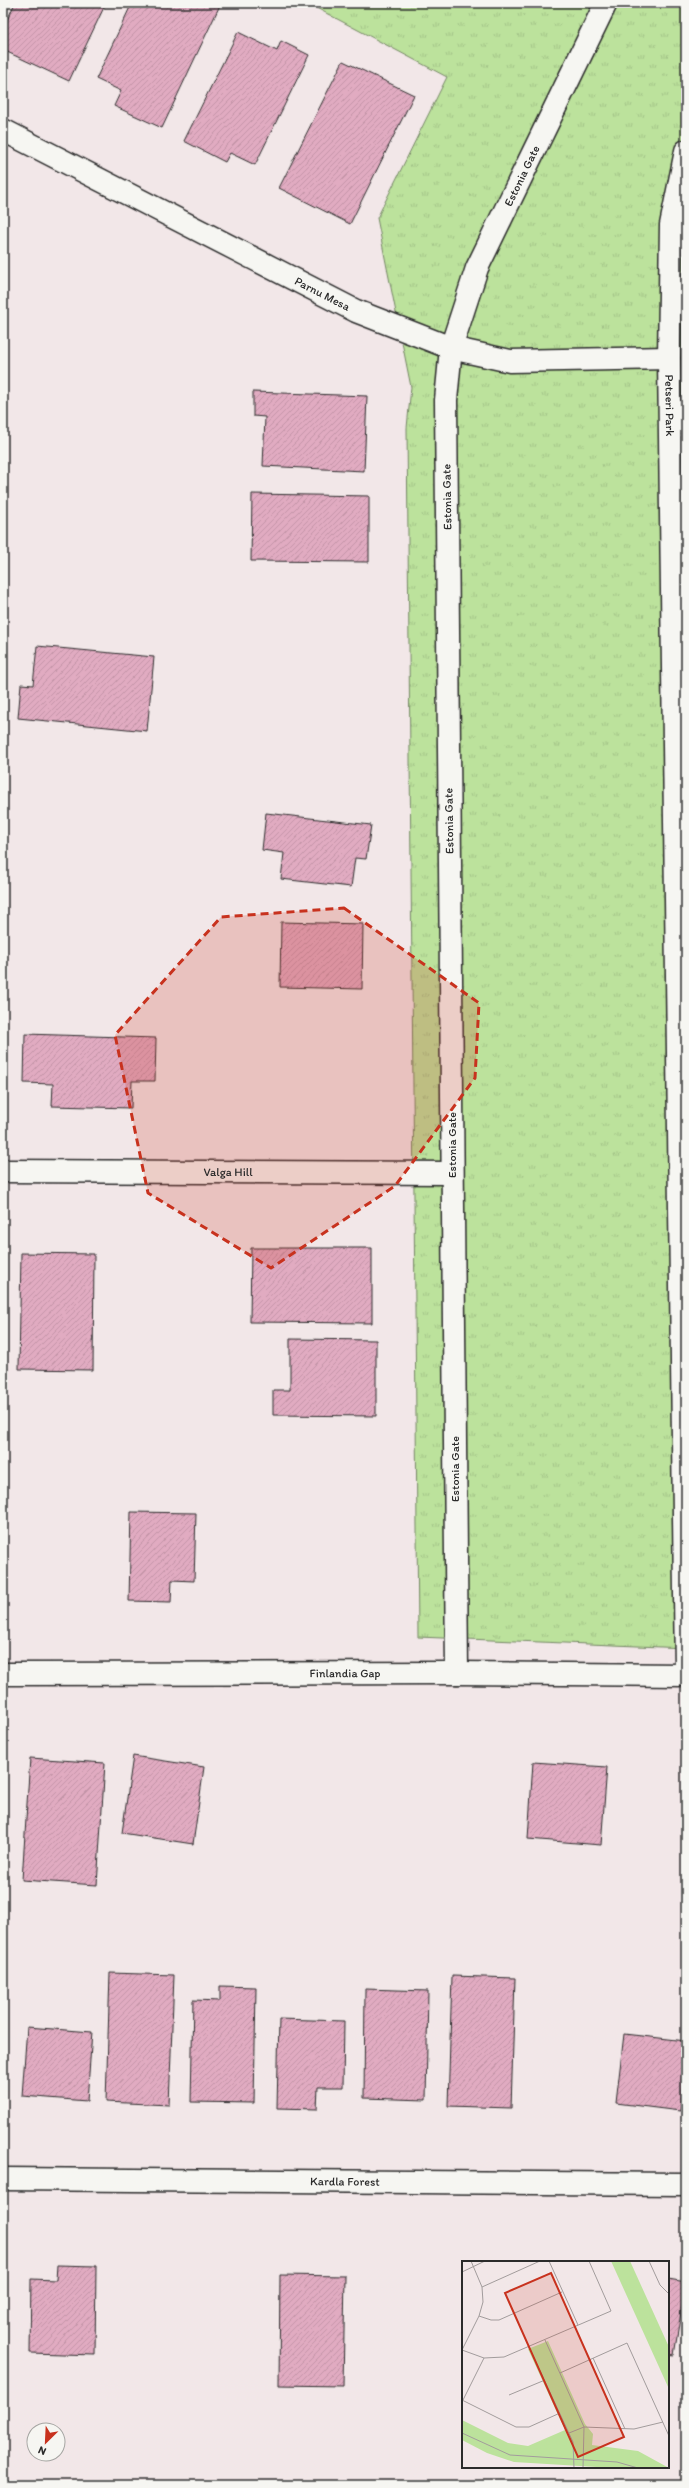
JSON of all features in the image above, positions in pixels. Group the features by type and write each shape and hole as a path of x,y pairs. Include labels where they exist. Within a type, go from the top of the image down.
{"street":[{"name":"Estonia Gate","path":"457,1673 446,400 451,348 477,268 606,3"},
{"name":"Parnu Mesa","path":"3,130 356,311 451,348 510,361 669,358"},
{"name":"Petseri Park","path":"686,151 671,226 669,358 680,663 686,1670"},
{"name":"Valga Hill","path":"3,1171 452,1173"},
{"name":"Finlandia Gap","path":"3,1674 457,1673 686,1675"},
{"name":"Kardla Forest","path":"3,2179 686,2184"}],"highlighted area":[{"path":"344,908 479,1003 475,1078 395,1186 271,1268 148,1193 115,1035 221,917"}],"green space":[{"path":"307,3 686,3 686,1648 418,1637 407,428 411,387 377,218 447,77"}],"building":[{"path":"15,3 106,3 69,81 3,50 3,29"},
{"path":"132,3 221,3 162,128 114,106 121,91 96,79"},
{"path":"238,32 277,51 281,41 309,55 255,165 230,153 225,162 184,141"},
{"path":"343,61 414,95 350,224 279,188"},
{"path":"253,392 367,396 364,471 263,466 265,417 253,416"},
{"path":"252,494 369,496 369,562 251,561"},
{"path":"37,646 154,657 147,731 18,718 21,684 33,685"},
{"path":"266,813 371,825 366,859 355,858 351,887 281,879 284,853 262,850"},
{"path":"281,922 363,924 362,989 280,987"},
{"path":"25,1034 156,1038 155,1081 132,1081 131,1108 52,1106 53,1084 24,1083"},
{"path":"251,1248 372,1248 372,1323 250,1322"},
{"path":"21,1253 94,1254 93,1370 19,1369"},
{"path":"290,1339 376,1340 376,1416 273,1415 273,1390 290,1390"},
{"path":"131,1512 196,1513 194,1581 172,1580 171,1602 129,1601"},
{"path":"133,1756 204,1767 193,1844 122,1833"},
{"path":"30,1758 105,1763 97,1885 22,1880"},
{"path":"533,1762 607,1767 601,1845 528,1839"},
{"path":"110,1973 174,1975 169,2105 106,2102"},
{"path":"452,1976 515,1978 511,2108 448,2106"},
{"path":"220,1986 256,1987 254,2103 191,2102 193,2000 220,2001"},
{"path":"365,1989 428,1991 426,2100 364,2098"},
{"path":"279,2019 344,2021 343,2087 318,2087 317,2109 277,2108"},
{"path":"27,2027 92,2032 87,2101 22,2096"},
{"path":"624,2034 686,2041 686,2065 680,2111 616,2103"},
{"path":"57,2265 96,2266 95,2355 30,2353 31,2279 56,2280"},
{"path":"280,2275 345,2276 343,2386 279,2385"},
{"path":"669,2279 686,2282 674,2355 669,2354"},
{"path":"120,2483 185,2485 120,2485"}]}
